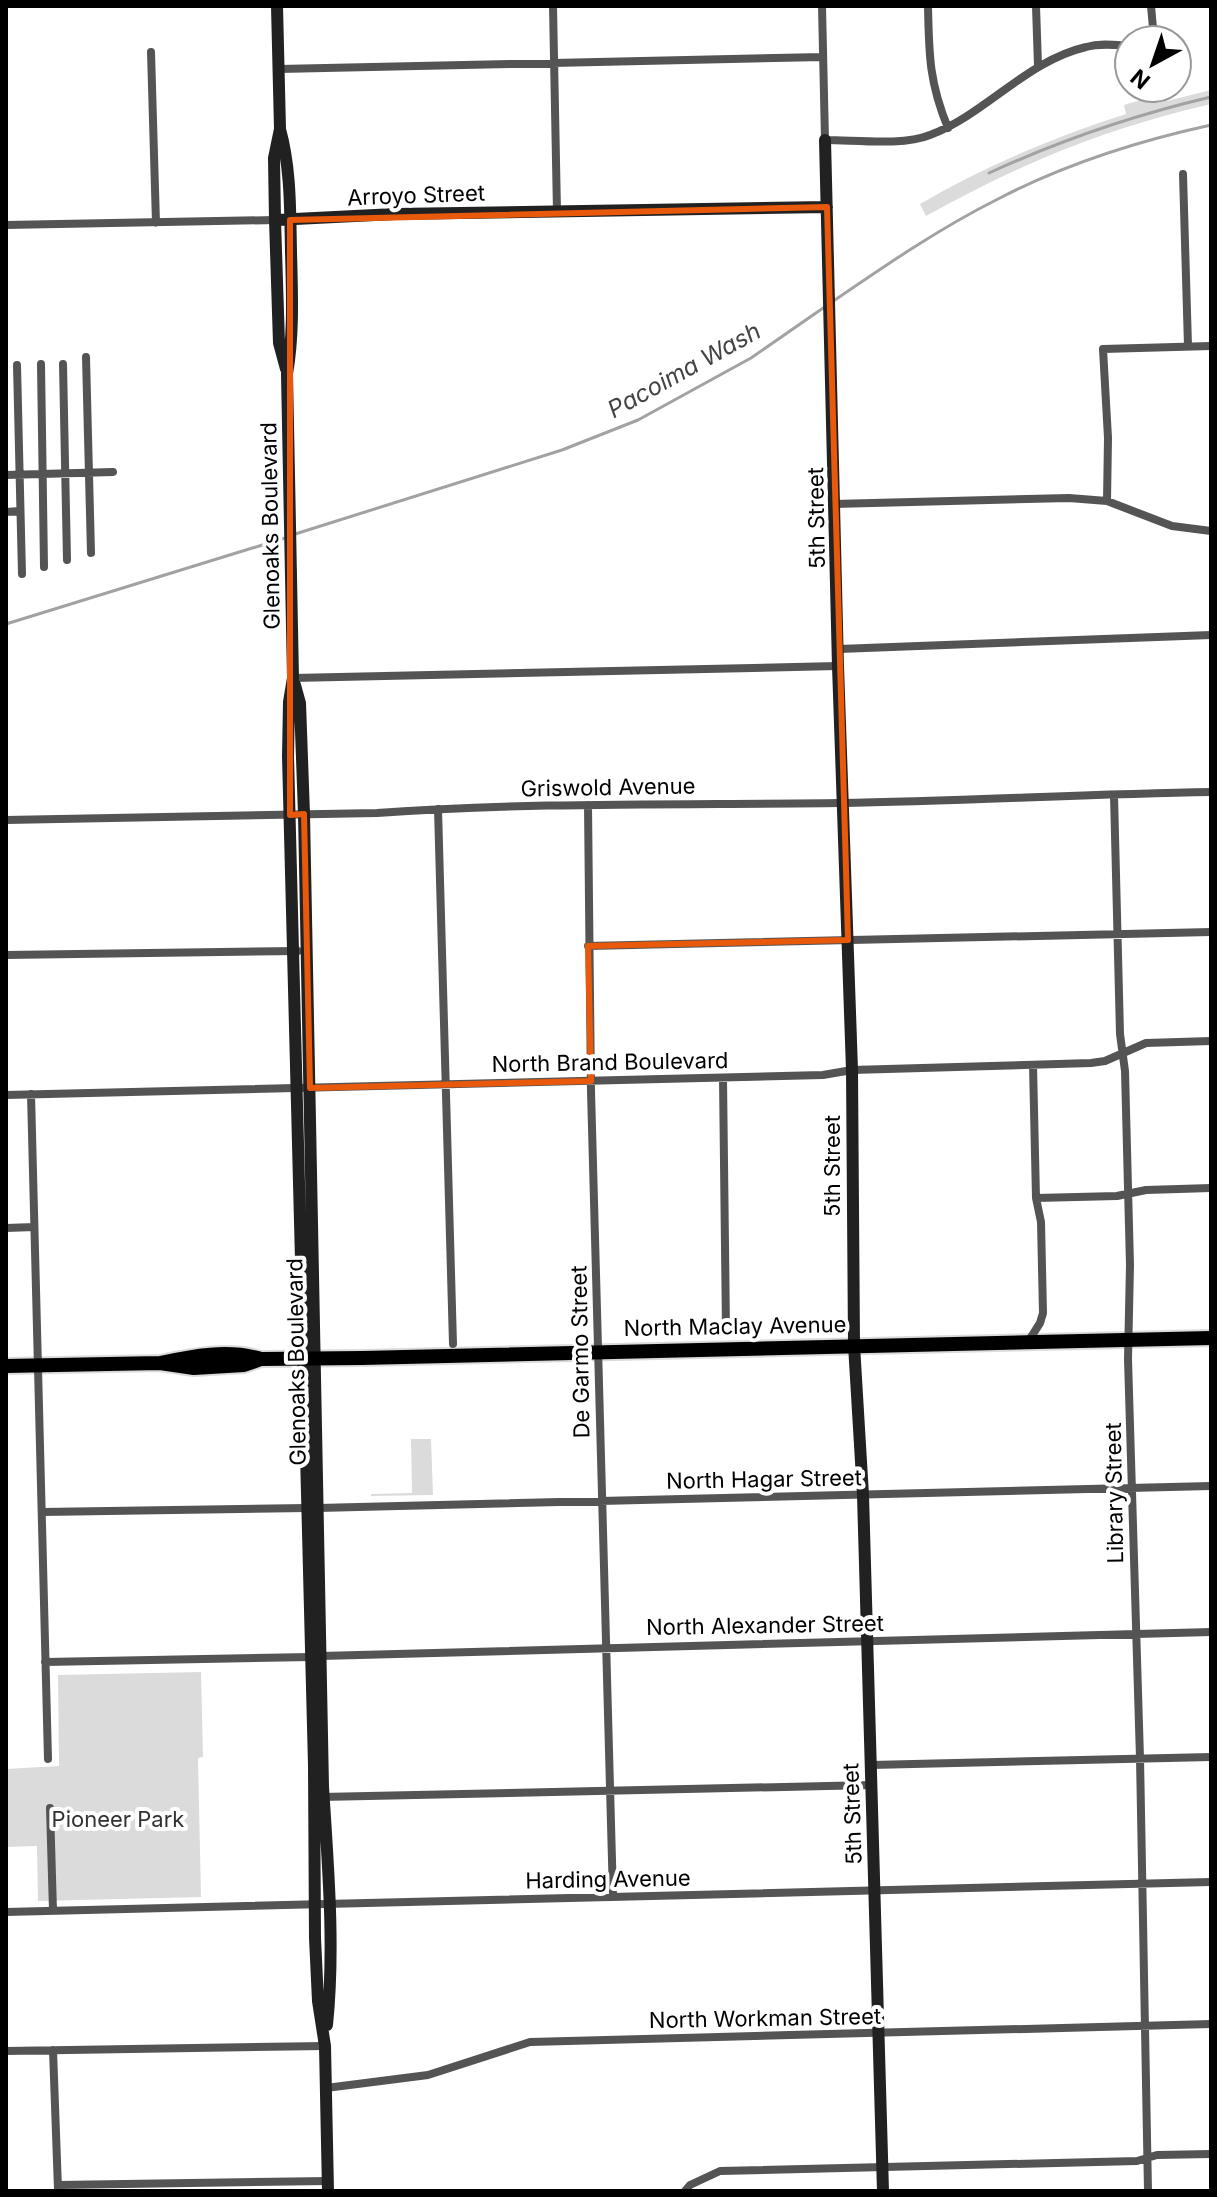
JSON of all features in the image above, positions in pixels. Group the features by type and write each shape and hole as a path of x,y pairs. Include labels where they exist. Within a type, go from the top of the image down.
{"main road":[{"name":"Glenoaks Boulevard","path":"277,6 280,129 274,158 275,220 279,343 287,374"},
{"name":"Glenoaks Boulevard","path":"280,129 288,157 293,339 287,374 293,678 289,702 290,815 296,1088 309,1358"},
{"name":"5th Street","path":"825,140 852,1070 854,1345 868,1640 883,2191"},
{"name":"Arroyo Street","path":"275,220 395,214 827,207"},
{"name":"Glenoaks Boulevard","path":"293,678 300,703 304,814 310,1088 309,1358 319,1797 315,1904 318,2001 325,2046"},
{"name":"North Maclay Avenue","path":"6,1366 160,1363 194,1368 244,1365 261,1359 1211,1338"},
{"name":"Glenoaks Boulevard","path":"319,1797 329,1904 329,2001 325,2046 328,2186"}],"street":[{"path":"553,6 557,212"},
{"path":"822,6 825,140 911,140 948,128 1038,66 1090,46 1113,46"},
{"path":"928,6 930,63 935,95 948,128"},
{"path":"1036,6 1038,66"},
{"path":"151,52 156,223"},
{"path":"279,69 823,57"},
{"path":"1183,174 1188,346"},
{"name":"Arroyo Street","path":"6,225 275,220"},
{"path":"1107,501 1108,438 1103,349 1211,346"},
{"path":"86,357 91,553"},
{"path":"41,364 44,567"},
{"path":"63,364 67,560"},
{"path":"17,365 22,574"},
{"path":"6,475 113,472"},
{"path":"834,504 1069,498 1107,501 1172,526 1211,531"},
{"path":"6,512 20,511"},
{"path":"839,649 1211,635"},
{"path":"293,678 838,666"},
{"name":"Griswold Avenue","path":"6,820 588,805 843,803 1211,792"},
{"name":"Library Street","path":"1114,795 1128,1194 1128,1359 1140,1758 1148,2191"},
{"name":"De Garmo Street","path":"588,805 597,1352 613,1897"},
{"path":"438,809 453,1344"},
{"path":"588,946 1211,932"},
{"path":"6,955 307,951"},
{"name":"North Brand Boulevard","path":"6,1095 723,1078 823,1075 852,1070 1096,1063 1146,1043 1211,1041"},
{"path":"1028,1342 1043,1313 1033,1065"},
{"path":"723,1078 726,1330"},
{"path":"31,1094 48,1759"},
{"path":"1036,1198 1211,1188"},
{"path":"6,1228 34,1227"},
{"name":"North Hagar Street","path":"42,1512 1211,1486"},
{"name":"North Alexander Street","path":"45,1662 1211,1632"},
{"path":"871,1765 1211,1757"},
{"path":"319,1797 872,1785"},
{"path":"50,1808 53,1911"},
{"name":"Harding Avenue","path":"6,1912 1211,1882"},
{"name":"North Workman Street","path":"326,2088 428,2075 530,2042 1211,2024"},
{"path":"6,2051 325,2046"},
{"path":"53,2050 58,2188 328,2186"},
{"path":"685,2191 690,2185 720,2171 1137,2161 1157,2155 1211,2154"}],"highlighted area":[{"path":"827,207 848,940 588,946 591,1081 310,1088 304,814 290,815 290,220"}],"green space":[{"path":"1211,90 1211,104 1099,136 1030,164 926,216 920,204 1020,153 1126,114 1124,105 1193,104 1193,94"},
{"path":"411,1439 431,1439 433,1495 371,1496 412,1493"},
{"name":"Pioneer Park","path":"201,1672 203,1757 198,1758 201,1897 38,1901 37,1846 6,1847 6,1769 59,1766 58,1675"}],"waterway":[{"path":"989,173 1098,129 1211,97"},
{"name":"Pacoima Wash","path":"832,302 934,235 1023,186 1102,155 1211,125"},
{"name":"Pacoima Wash","path":"292,535 562,450 638,420 751,358 826,306"},
{"name":"Pacoima Wash","path":"6,624 285,538"}]}
